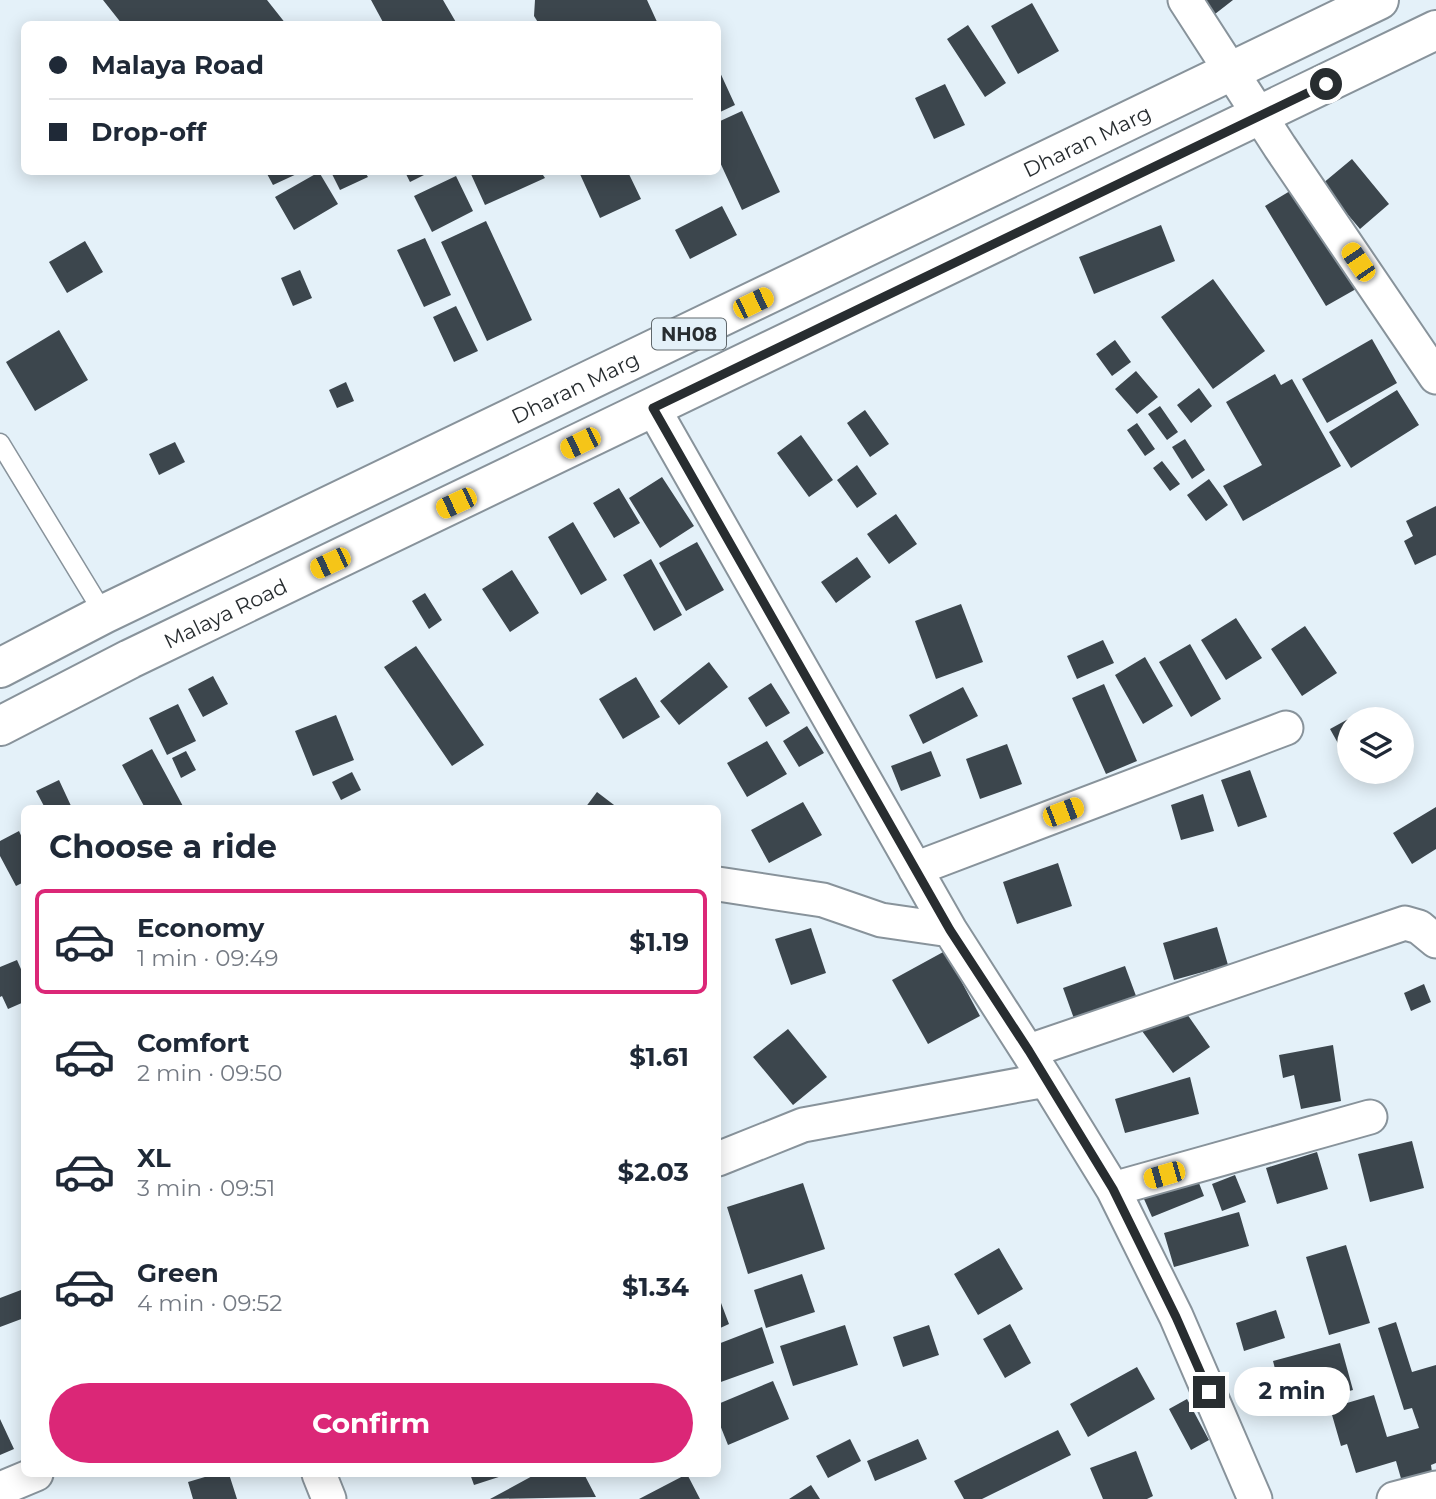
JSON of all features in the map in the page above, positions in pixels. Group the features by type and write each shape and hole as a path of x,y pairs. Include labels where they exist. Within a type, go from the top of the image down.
{"main road":[{"name":"Dharan Marg","path":"0,668 104,614 1379,0"},
{"name":"Malaya Road","path":"0,726 130,659 1436,30"},
{"path":"531,410 556,455"}],"street":[{"path":"1185,0 1259,116 1436,377"},
{"path":"653,408 950,930 1029,1051 1113,1189 1176,1317 1249,1497"},
{"path":"915,869 1286,728"},
{"path":"721,884 822,900 881,920 950,930"},
{"path":"1029,1051 1405,923 1419,927 1436,940"},
{"path":"721,1158 803,1125 1046,1080"},
{"path":"1113,1189 1370,1117"},
{"path":"0,1489 29,1477"},
{"path":"320,1477 329,1499"},
{"path":"1394,1499 1436,1488"}],"lane":[{"path":"0,443 104,614"}],"building":[{"path":"103,0 267,0 284,21 120,21"},
{"path":"371,0 443,0 455,21 382,21"},
{"path":"535,0 647,0 657,21 537,21 534,16"},
{"path":"1204,0 1233,0 1215,14"},
{"path":"1032,3 1059,51 1018,74 991,26"},
{"path":"968,25 1006,83 985,97 947,39"},
{"path":"721,75 735,105 721,112"},
{"path":"945,84 965,125 934,139 915,98"},
{"path":"742,111 780,192 742,210 721,164 721,121"},
{"path":"1352,159 1389,204 1360,229 1322,184"},
{"path":"268,175 295,175 273,185"},
{"path":"314,175 321,175 338,204 294,230 275,197"},
{"path":"332,175 368,177 340,190"},
{"path":"406,175 424,175 410,182"},
{"path":"471,175 543,175 545,178 485,205"},
{"path":"580,175 629,175 641,199 600,218"},
{"path":"456,176 473,211 432,232 414,196"},
{"path":"1295,188 1356,289 1326,306 1265,206"},
{"path":"722,206 737,235 690,259 675,230"},
{"path":"486,221 532,320 487,341 441,242"},
{"path":"1161,225 1175,261 1094,294 1079,257"},
{"path":"425,238 451,295 424,307 397,250"},
{"path":"85,241 103,272 67,293 49,262"},
{"path":"300,270 312,298 293,306 281,278"},
{"path":"1213,279 1265,351 1213,389 1161,317"},
{"path":"456,306 478,351 454,362 433,317"},
{"path":"59,330 88,380 35,411 6,362"},
{"path":"1372,339 1397,383 1327,423 1302,379"},
{"path":"1115,340 1131,362 1112,376 1096,354"},
{"path":"1136,371 1158,397 1137,414 1115,389"},
{"path":"1275,374 1281,385 1292,379 1341,466 1243,521 1223,486 1262,465 1226,402"},
{"path":"346,382 354,401 337,408 329,390"},
{"path":"1199,388 1212,406 1191,423 1177,405"},
{"path":"1397,390 1419,425 1351,468 1329,432"},
{"path":"1160,406 1178,432 1167,440 1148,414"},
{"path":"865,410 889,444 870,457 847,423"},
{"path":"1137,423 1155,449 1145,456 1127,430"},
{"path":"801,435 833,480 809,497 777,453"},
{"path":"1185,439 1205,470 1192,479 1172,447"},
{"path":"175,442 185,462 159,475 149,454"},
{"path":"1162,461 1180,484 1170,491 1153,468"},
{"path":"857,465 877,494 857,508 837,480"},
{"path":"662,477 694,526 660,548 629,498"},
{"path":"1209,479 1228,505 1206,521 1187,495"},
{"path":"619,488 640,523 614,538 593,503"},
{"path":"1436,506 1436,555 1415,565 1404,541 1413,536 1406,521"},
{"path":"896,514 917,544 889,564 867,534"},
{"path":"573,522 607,580 581,595 548,537"},
{"path":"697,542 724,590 686,611 659,563"},
{"path":"857,557 871,577 836,603 821,582"},
{"path":"651,559 682,615 654,631 623,575"},
{"path":"512,570 539,613 510,632 482,589"},
{"path":"425,593 442,620 429,629 412,601"},
{"path":"961,604 983,662 936,679 915,621"},
{"path":"1236,618 1262,658 1226,680 1201,640"},
{"path":"1305,626 1337,673 1302,696 1271,649"},
{"path":"1103,640 1114,663 1077,679 1067,656"},
{"path":"1190,644 1221,699 1191,717 1159,662"},
{"path":"416,646 484,745 452,766 384,667"},
{"path":"1145,657 1173,706 1143,724 1115,675"},
{"path":"709,662 728,687 679,725 660,701"},
{"path":"213,676 228,704 203,717 188,689"},
{"path":"636,677 660,717 623,739 599,699"},
{"path":"771,683 790,713 766,727 748,698"},
{"path":"1104,684 1137,761 1106,774 1072,698"},
{"path":"963,687 978,716 923,744 909,715"},
{"path":"178,704 196,741 167,755 149,718"},
{"path":"336,715 354,760 313,776 295,731"},
{"path":"1337,725 1337,742 1330,729"},
{"path":"807,726 824,753 799,767 783,741"},
{"path":"767,741 787,774 747,797 727,763"},
{"path":"1007,744 1022,784 980,799 966,759"},
{"path":"152,749 182,805 143,805 122,765"},
{"path":"186,751 196,770 181,778 172,758"},
{"path":"931,751 941,776 901,791 891,766"},
{"path":"1250,770 1267,817 1238,827 1221,780"},
{"path":"352,772 361,790 341,800 332,782"},
{"path":"59,780 71,805 43,805 36,791"},
{"path":"597,792 614,805 587,805"},
{"path":"1203,794 1214,831 1181,840 1171,805"},
{"path":"803,802 822,835 769,863 751,830"},
{"path":"1436,807 1436,849 1412,864 1393,833"},
{"path":"19,831 21,835 21,884 16,886 0,856 0,841"},
{"path":"1058,863 1072,906 1017,924 1003,882"},
{"path":"1217,927 1228,965 1174,980 1163,943"},
{"path":"811,928 826,973 791,985 775,939"},
{"path":"945,951 980,1016 928,1044 892,980"},
{"path":"17,960 21,969 21,1003 8,1009 2,996 0,997 0,967"},
{"path":"1125,966 1139,1004 1077,1027 1063,988"},
{"path":"1424,984 1431,1002 1411,1011 1404,993"},
{"path":"1180,1004 1210,1047 1173,1073 1142,1031"},
{"path":"788,1029 827,1077 793,1105 753,1057"},
{"path":"1333,1045 1341,1101 1301,1109 1294,1075 1283,1078 1279,1055"},
{"path":"1190,1077 1199,1114 1125,1133 1115,1099"},
{"path":"1412,1141 1424,1188 1370,1202 1358,1154"},
{"path":"1317,1152 1328,1189 1277,1204 1266,1168"},
{"path":"1235,1175 1246,1202 1222,1211 1212,1184"},
{"path":"1197,1178 1204,1196 1152,1217 1144,1199"},
{"path":"803,1183 825,1249 748,1274 727,1207"},
{"path":"1239,1212 1249,1246 1174,1267 1164,1233"},
{"path":"1346,1245 1370,1323 1329,1335 1306,1257"},
{"path":"999,1248 1023,1289 978,1315 954,1274"},
{"path":"802,1274 815,1312 766,1328 754,1290"},
{"path":"21,1290 21,1319 0,1327 0,1298"},
{"path":"721,1303 729,1324 721,1328"},
{"path":"1276,1310 1285,1338 1244,1351 1236,1323"},
{"path":"1396,1322 1412,1372 1436,1365 1436,1463 1431,1465 1432,1472 1402,1482 1396,1461 1356,1473 1347,1444 1341,1446 1330,1408 1374,1395 1387,1437 1419,1428 1412,1408 1404,1410 1378,1328"},
{"path":"1010,1324 1031,1363 1005,1378 983,1339"},
{"path":"845,1325 858,1365 793,1386 780,1346"},
{"path":"929,1325 939,1355 903,1367 893,1337"},
{"path":"762,1327 774,1363 721,1382 721,1343"},
{"path":"1340,1343 1353,1390 1285,1408 1273,1361"},
{"path":"1137,1367 1155,1399 1088,1437 1070,1404"},
{"path":"773,1381 789,1419 728,1445 721,1428 721,1403"},
{"path":"1187,1399 1209,1440 1191,1450 1169,1409"},
{"path":"0,1419 14,1449 0,1455"},
{"path":"1058,1430 1071,1455 982,1499 964,1499 954,1481"},
{"path":"850,1439 861,1461 828,1478 816,1456"},
{"path":"918,1439 927,1459 875,1481 867,1461"},
{"path":"1136,1451 1153,1496 1147,1499 1103,1499 1090,1468"},
{"path":"205,1477 230,1477 237,1499 193,1499 188,1482"},
{"path":"471,1477 499,1477 474,1485"},
{"path":"530,1477 586,1477 596,1497 490,1499"},
{"path":"681,1477 689,1477 700,1499 639,1499"},
{"path":"811,1485 820,1499 789,1499"}],"route":[{"path":"1209,1392 1176,1317 1113,1189 1029,1051 950,930 653,408 1326,84"}]}
